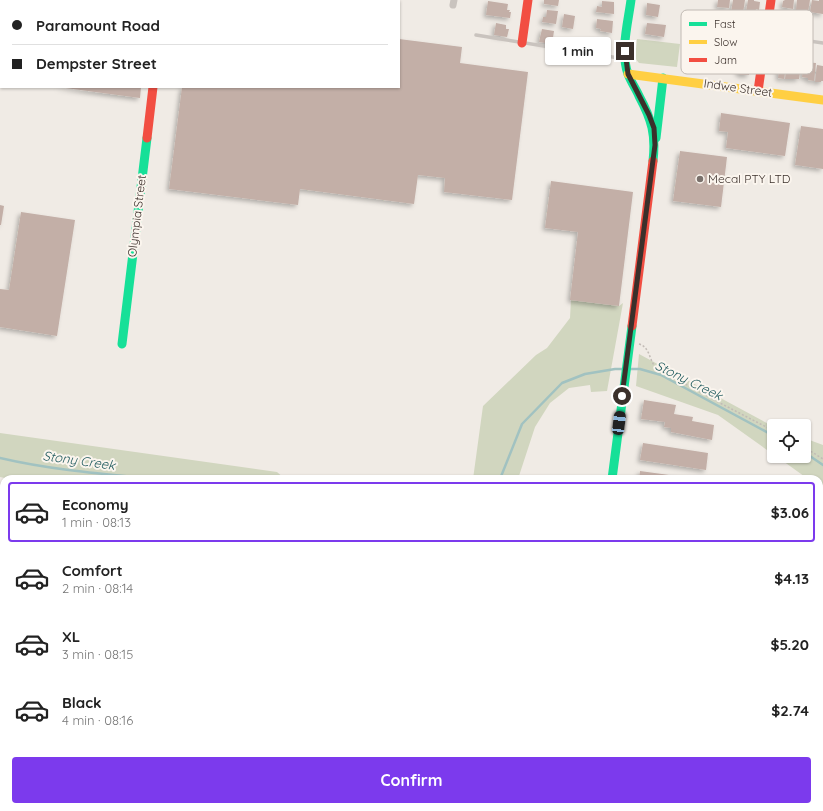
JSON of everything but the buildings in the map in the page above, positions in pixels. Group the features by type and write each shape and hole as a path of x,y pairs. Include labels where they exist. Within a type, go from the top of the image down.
{"street":[{"path":"522,43 528,0"},
{"path":"631,0 625,59 628,74 654,128 655,145"},
{"path":"770,10 771,0"},
{"name":"Indwe Street","path":"628,74 823,100"},
{"path":"758,91 760,74"},
{"path":"612,475 663,78"},
{"name":"Olympia Street","path":"122,344 152,88"}],"lane":[{"path":"476,35 625,59"},
{"path":"813,41 823,42"}],"path":[{"path":"643,345 646,348 652,364 656,368 767,426"},
{"path":"811,452 823,459"}],"green space":[{"path":"637,39 680,44 677,67 639,63 635,58"},
{"path":"571,300 619,306 623,303 607,391 591,392 590,385 569,388 550,403 535,427 519,475 474,475 483,406 536,355 547,348 570,318"},
{"path":"639,354 767,423 767,450 718,415 636,386"},
{"path":"0,433 277,472 280,475 0,475"},
{"path":"811,441 823,445 823,475 802,475 786,463 811,463"}],"waterway":[{"name":"Stony Creek","path":"502,475 522,424 562,383 585,374 623,369"},
{"name":"Stony Creek","path":"628,369 640,369 661,375 767,432"},
{"name":"Stony Creek","path":"811,457 823,465"},
{"name":"Stony Creek","path":"0,458 58,469 116,475"}],"traffic: fast":[{"path":"631,0 625,37 626,65 629,77 650,120 654,143 653,161"},
{"path":"656,138 663,78"},
{"path":"122,344 147,138"},
{"path":"613,475 632,326"}],"traffic: slow":[{"path":"628,74 823,100"}],"traffic: jam":[{"path":"522,43 528,0"},
{"path":"770,10 771,0"},
{"path":"758,91 760,74"},
{"path":"147,138 153,88"},
{"path":"632,326 653,161"}],"place":[{"name":"Mecal PTY LTD","path":"700,179"}],"route":[{"path":"622,396 655,145 654,128 628,74 625,51"}]}
